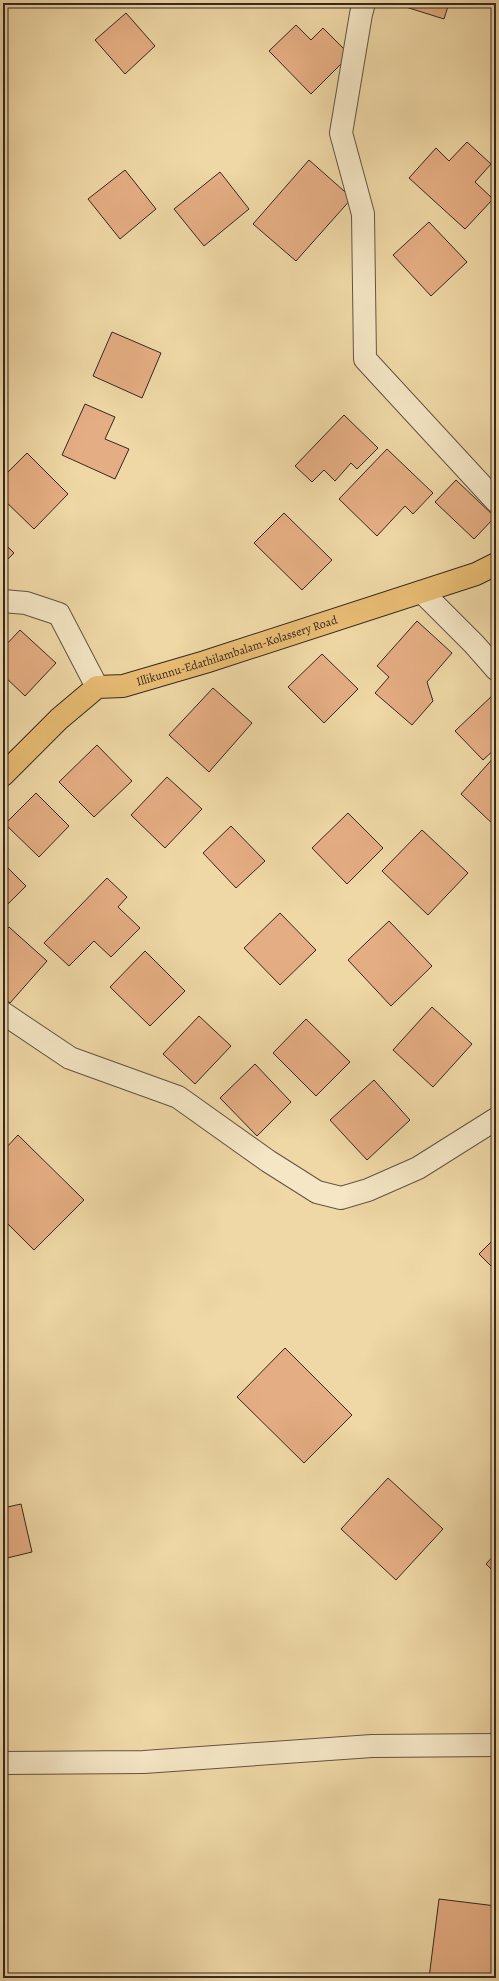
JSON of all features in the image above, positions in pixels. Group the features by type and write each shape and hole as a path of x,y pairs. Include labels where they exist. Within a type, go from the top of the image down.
{"main road":[{"name":"Illikunnu-Edathilambalam-Kolassery Road","path":"97,687 123,686 205,662 476,574 496,564"},
{"path":"3,775 48,729 97,687"}],"street":[{"path":"364,3 341,133 363,214 365,359 496,501"},
{"path":"422,592 474,644 496,669"},
{"path":"3,601 26,603 60,614 97,687"},
{"path":"3,1013 70,1058 178,1097 268,1161 317,1192 341,1198 368,1190 418,1168 496,1119"},
{"path":"3,1763 144,1762 372,1746 496,1745"}],"building":[{"path":"393,3 449,3 444,19"},
{"path":"126,13 155,46 125,74 95,40"},
{"path":"296,25 311,40 323,28 350,55 311,94 269,51"},
{"path":"467,142 491,164 475,182 493,199 465,229 409,178 436,148 449,161"},
{"path":"309,160 352,198 296,261 253,224"},
{"path":"125,170 156,209 120,239 88,199"},
{"path":"220,172 249,209 204,246 174,209"},
{"path":"429,222 467,262 431,296 393,255"},
{"path":"112,332 161,353 142,398 93,376"},
{"path":"85,404 115,417 105,439 129,449 115,479 62,455"},
{"path":"344,415 378,448 357,469 351,463 335,481 324,470 312,482 295,466"},
{"path":"387,449 433,493 413,514 405,506 377,536 339,499"},
{"path":"27,453 68,494 34,529 3,499 3,477"},
{"path":"456,480 495,517 474,539 435,502"},
{"path":"284,513 332,560 302,590 254,543"},
{"path":"3,542 14,553 3,564"},
{"path":"417,621 452,653 427,682 433,701 412,725 375,693 389,677 377,666"},
{"path":"20,630 56,663 25,696 3,675 3,648"},
{"path":"322,654 358,689 324,723 288,687"},
{"path":"213,688 252,723 209,772 169,735"},
{"path":"495,693 496,748 483,760 455,731"},
{"path":"97,745 132,781 94,817 59,782"},
{"path":"496,755 496,827 461,794"},
{"path":"167,777 202,809 165,848 131,815"},
{"path":"36,793 69,826 39,857 5,824"},
{"path":"348,813 383,848 347,884 312,848"},
{"path":"231,826 265,861 236,888 203,853"},
{"path":"422,830 468,873 428,915 382,871"},
{"path":"3,863 26,886 3,909"},
{"path":"107,878 127,897 118,907 140,928 111,957 94,941 69,966 44,943"},
{"path":"280,913 316,950 280,985 244,948"},
{"path":"389,921 432,966 391,1006 348,960"},
{"path":"9,927 47,961 10,1003 3,997 3,933"},
{"path":"145,951 185,991 150,1026 110,987"},
{"path":"432,1007 472,1044 433,1087 393,1050"},
{"path":"199,1016 231,1046 195,1084 163,1054"},
{"path":"306,1019 350,1062 316,1096 273,1053"},
{"path":"255,1064 291,1102 257,1136 220,1098"},
{"path":"374,1080 410,1120 367,1160 330,1120"},
{"path":"18,1135 84,1200 34,1250 3,1219 3,1151"},
{"path":"496,1237 496,1271 479,1254"},
{"path":"285,1348 352,1415 304,1463 237,1397"},
{"path":"388,1478 443,1529 396,1580 341,1529"},
{"path":"21,1504 32,1552 3,1559 3,1508"},
{"path":"496,1553 496,1574 486,1564"},
{"path":"439,1899 496,1906 496,1978 429,1978"}]}
